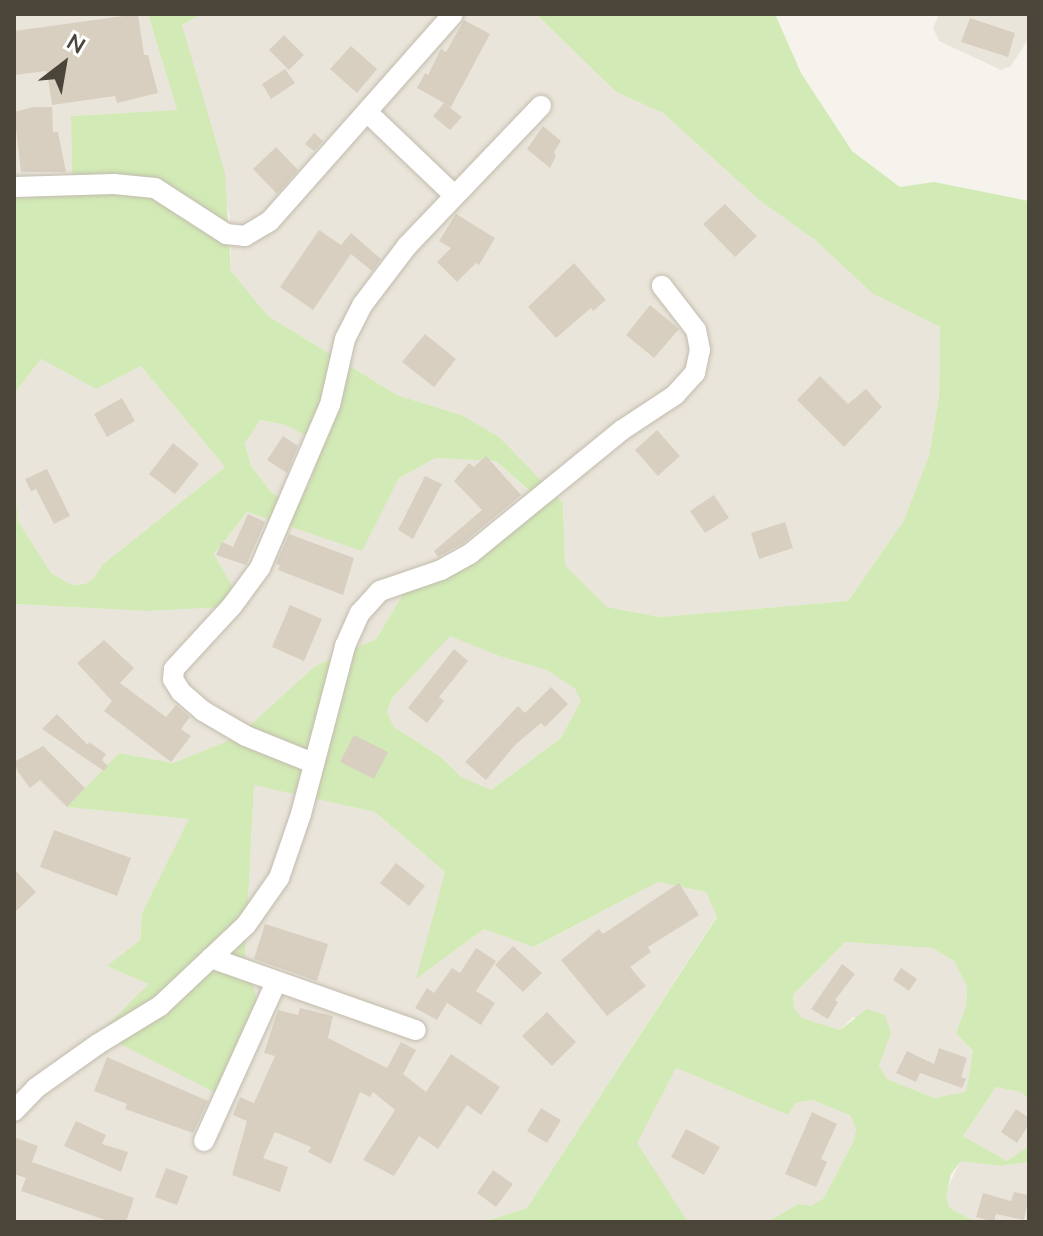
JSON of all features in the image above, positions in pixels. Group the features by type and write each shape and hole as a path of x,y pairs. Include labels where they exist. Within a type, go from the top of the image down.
{"street":[{"path":"14,187 114,184 155,188 226,234 245,236 270,221 453,14"},
{"path":"313,763 246,736 203,711 181,692 173,679 174,669 232,606 260,568 330,405 345,339 363,304 407,246 541,106"},
{"path":"367,112 454,195"},
{"path":"14,1111 36,1088 160,1006 246,925 279,878 301,814 345,646 360,613 380,591 441,570 470,554 622,430 675,395 695,373 700,350 696,330 662,286"},
{"path":"211,958 416,1030"},
{"path":"204,1141 276,982"}],"shaded area":[{"path":"14,14 148,14 177,110 71,116 72,189 14,199"},
{"path":"202,14 536,14 616,92 663,113 759,200 815,240 873,294 940,327 939,397 929,456 903,522 848,601 660,617 607,607 565,565 563,503 461,415 397,395 268,316 231,271 230,218 182,25"},
{"path":"939,14 1029,14 1029,38 1011,66 1001,70 939,41 933,28"},
{"path":"41,359 96,389 141,366 225,467 102,565 94,578 85,584 72,585 51,573 18,521 14,482 14,394"},
{"path":"260,420 286,425 320,443 312,478 301,498 281,498 272,493 251,466 245,442"},
{"path":"436,458 496,461 532,494 405,591 376,639 315,666 237,737 173,763 119,753 68,807 190,819 142,913 140,940 108,966 150,984 245,960 254,784 375,812 445,872 417,978 484,929 535,947 658,882 706,892 717,916 527,1208 483,1222 14,1222 14,604 146,611 242,605 214,554 247,512 362,550 399,478"},
{"path":"450,635 499,656 547,670 575,689 582,701 561,738 491,790 460,777 441,757 394,727 387,712 392,698"},
{"path":"845,942 932,948 954,961 967,987 966,1006 956,1033 973,1051 966,1093 934,1098 887,1079 879,1066 891,1033 853,1017 840,1030 802,1018 794,1008 793,995"},
{"path":"676,1068 788,1115 796,1103 812,1100 850,1115 856,1128 854,1140 824,1198 811,1206 798,1204 767,1222 688,1222 636,1143"},
{"path":"996,1087 1021,1092 1029,1100 1029,1146 1007,1161 963,1136"},
{"path":"961,1160 1000,1166 1029,1162 1029,1222 976,1222 950,1208 946,1197 948,1187"}],"green space":[{"path":"148,14 202,14 182,25 225,173 231,271 268,316 397,395 461,415 499,437 563,503 565,565 607,607 660,617 848,601 903,522 929,456 939,397 940,327 873,294 815,240 759,200 663,113 616,92 536,14 775,14 801,73 852,151 900,187 934,182 1029,201 1029,1100 1021,1092 996,1087 963,1136 1007,1161 1029,1146 1029,1162 1000,1166 961,1161 951,1174 946,1197 950,1208 976,1222 767,1222 798,1204 811,1206 824,1198 854,1140 856,1128 850,1115 812,1100 796,1103 788,1115 676,1068 637,1143 688,1222 483,1222 527,1208 717,917 706,892 658,882 534,947 484,929 416,979 445,872 375,812 254,785 245,960 258,1003 216,1093 99,1033 149,984 107,966 140,940 142,913 189,819 67,807 119,753 173,763 237,737 315,666 376,639 405,591 532,493 496,461 436,458 399,478 362,551 247,512 214,554 243,606 146,611 14,604 14,482 18,521 51,573 72,585 85,584 94,578 102,565 225,467 141,366 96,389 41,359 14,394 14,199 72,189 71,116 177,110","holes":["260,420 286,425 320,443 312,478 301,498 281,498 272,493 251,466 245,443","450,636 499,656 547,670 575,689 581,701 561,738 491,790 461,777 441,757 394,727 387,712 392,698","845,942 932,948 954,961 967,987 966,1006 956,1033 973,1051 966,1092 934,1098 887,1079 879,1066 891,1033 885,1015 867,1009 840,1030 802,1018 794,1008 793,995"]}],"building":[{"path":"138,14 144,55 148,55 158,93 117,103 115,96 52,105 47,71 14,75 14,31"},
{"path":"970,18 1015,33 1008,57 961,42"},
{"path":"464,20 490,34 451,107 448,106 462,117 450,130 433,116 444,103 417,88 425,73 428,75 441,49 446,52"},
{"path":"284,35 304,55 289,70 269,50"},
{"path":"351,46 377,69 357,93 330,69"},
{"path":"285,69 295,83 271,99 262,84"},
{"path":"33,107 52,107 53,132 58,132 66,172 21,172 14,112"},
{"path":"543,126 561,141 550,168 527,149"},
{"path":"314,133 323,141 314,151 305,144"},
{"path":"276,147 298,170 277,194 253,169"},
{"path":"725,204 757,236 735,257 703,224"},
{"path":"456,214 495,238 479,265 476,263 457,282 437,262 451,248 439,241"},
{"path":"319,230 341,245 351,233 381,259 372,271 351,254 313,310 280,287"},
{"path":"574,263 606,300 593,311 591,308 556,338 528,307"},
{"path":"650,305 679,329 654,358 626,335"},
{"path":"425,334 456,359 434,387 402,362"},
{"path":"820,376 848,404 866,389 882,407 844,447 797,400"},
{"path":"122,398 135,421 107,437 94,414"},
{"path":"657,430 680,456 658,476 635,450"},
{"path":"283,436 298,446 287,473 267,460"},
{"path":"173,443 199,464 175,494 149,474"},
{"path":"486,456 521,495 463,543 438,557 434,551 482,510 454,481 469,463 474,467"},
{"path":"47,469 70,516 54,524 36,489 31,491 25,479"},
{"path":"425,476 442,484 413,539 398,530"},
{"path":"714,495 729,518 705,533 690,511"},
{"path":"248,514 265,522 246,565 216,555 222,542 233,547"},
{"path":"785,522 793,548 759,559 751,533"},
{"path":"289,534 354,558 343,595 278,570 280,565 276,564"},
{"path":"290,605 322,619 304,661 272,647"},
{"path":"104,640 134,668 120,683 166,717 176,705 190,717 181,729 191,736 171,762 104,711 112,701 77,663"},
{"path":"454,649 468,661 439,697 444,701 427,723 408,708"},
{"path":"551,687 568,704 545,727 541,723 515,745 486,780 465,762 518,706 525,713"},
{"path":"57,714 88,745 89,742 106,754 102,760 108,766 104,771 42,729"},
{"path":"354,735 388,752 374,779 340,762"},
{"path":"43,746 85,788 67,807 40,780 30,788 14,762"},
{"path":"54,830 131,858 117,896 40,867"},
{"path":"396,863 425,886 409,906 380,883"},
{"path":"14,869 36,892 14,913"},
{"path":"679,883 699,915 648,947 651,952 630,967 646,986 607,1016 561,960 599,929 603,934"},
{"path":"265,924 328,944 317,981 254,959"},
{"path":"513,946 542,973 523,992 495,965"},
{"path":"476,948 496,961 476,991 495,1003 481,1025 447,1003 437,1020 415,1008 427,988 434,993 452,968 460,973"},
{"path":"842,964 855,974 835,1000 838,1002 828,1019 811,1009"},
{"path":"901,968 917,979 909,991 893,980"},
{"path":"300,1008 333,1016 328,1038 387,1068 401,1042 416,1050 403,1074 426,1092 451,1054 500,1087 481,1115 467,1105 438,1149 419,1136 394,1176 363,1160 395,1110 373,1092 370,1097 360,1092 331,1164 308,1152 311,1147 275,1132 263,1158 288,1167 280,1192 232,1175 247,1121 233,1115 240,1097 254,1103 275,1056 264,1053 278,1010 298,1015"},
{"path":"547,1012 576,1042 552,1066 522,1036"},
{"path":"939,1048 967,1058 961,1077 966,1079 962,1088 920,1073 916,1082 896,1073 907,1051 934,1064"},
{"path":"107,1057 208,1101 193,1133 125,1109 127,1104 94,1091"},
{"path":"541,1108 561,1120 547,1143 527,1131"},
{"path":"1016,1109 1029,1118 1029,1124 1017,1143 1001,1132"},
{"path":"812,1112 837,1124 821,1159 827,1162 816,1187 785,1174"},
{"path":"76,1121 106,1135 102,1144 128,1152 121,1172 64,1146"},
{"path":"686,1129 720,1147 704,1175 671,1157"},
{"path":"14,1137 38,1146 32,1162 134,1198 126,1222 111,1222 21,1191 26,1178 14,1174"},
{"path":"166,1168 188,1176 177,1205 155,1197"},
{"path":"493,1170 513,1184 496,1207 477,1193"},
{"path":"1014,1192 1029,1195 1024,1220 996,1214 994,1222 976,1217 983,1193 1011,1201"}]}
